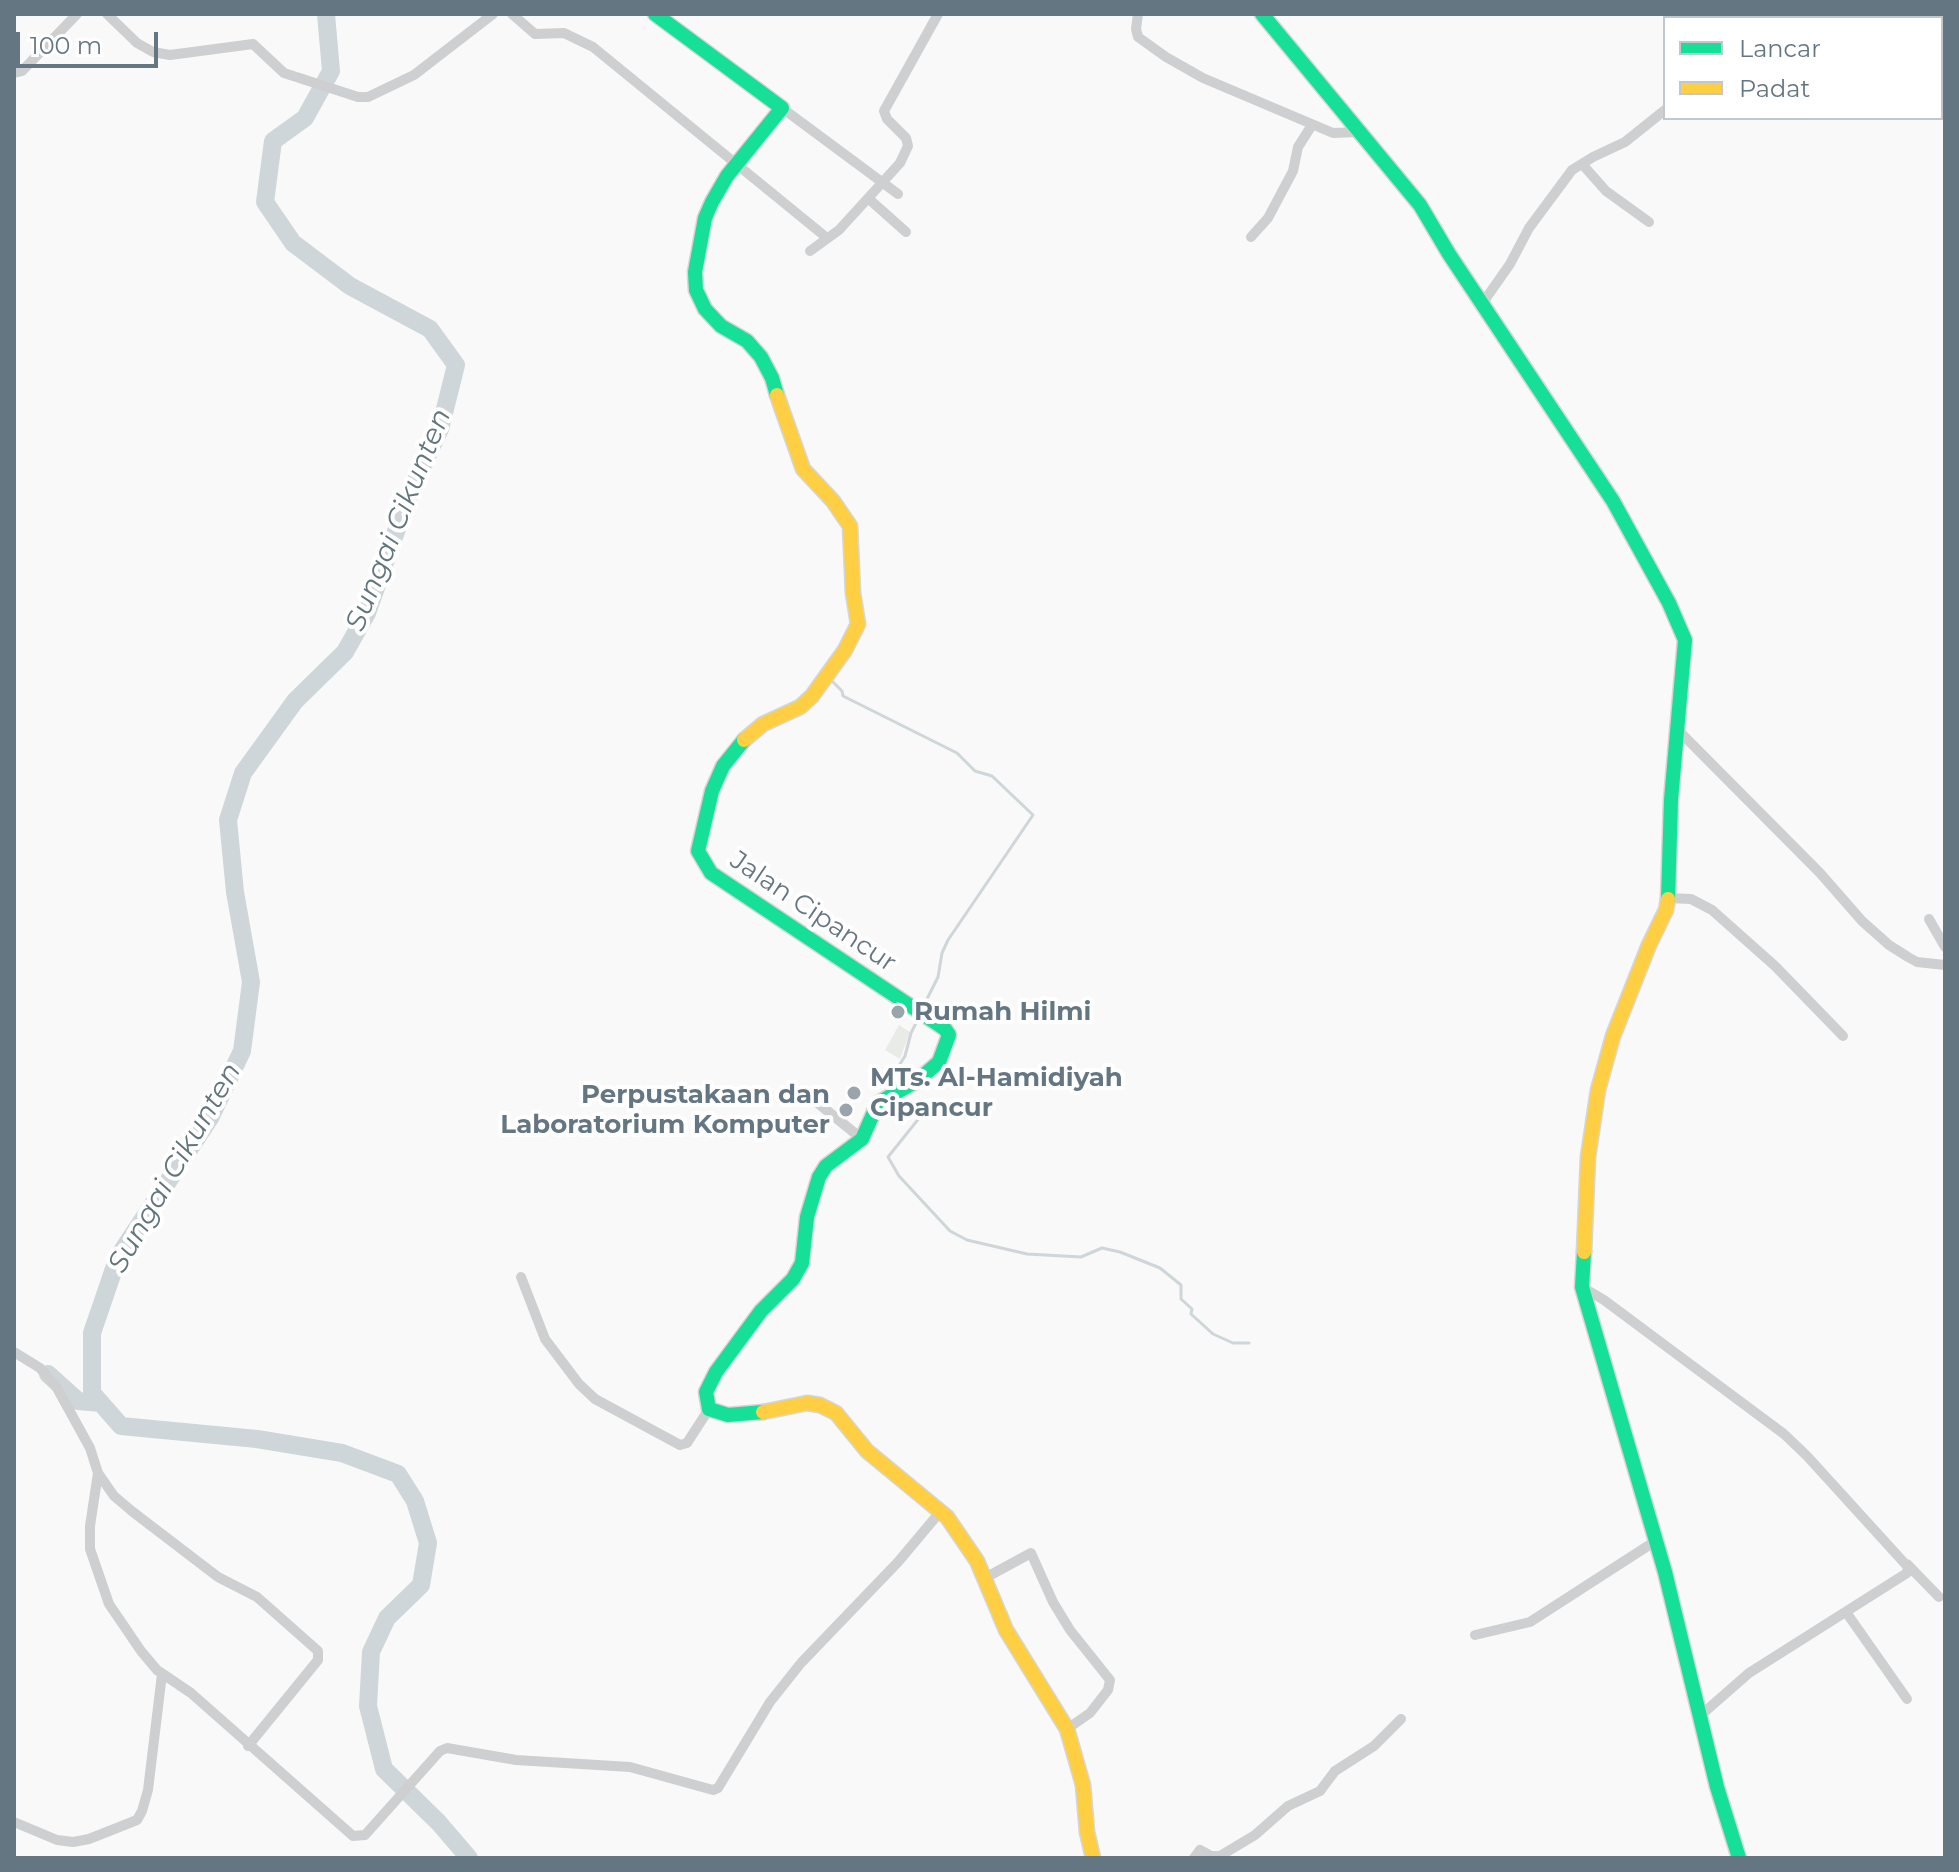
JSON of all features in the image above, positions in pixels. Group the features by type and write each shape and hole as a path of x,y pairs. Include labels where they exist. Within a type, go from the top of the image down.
{"street":[{"path":"14,73 22,71 77,14"},
{"path":"107,14 137,43 153,52 170,55 253,44 279,69 293,76 358,97 368,97 414,75 493,14"},
{"path":"512,14 535,34 564,33 593,47 827,238"},
{"path":"655,14 898,194"},
{"path":"810,251 839,230 900,163 908,146 906,138 887,119 884,111 938,14"},
{"path":"1138,14 1138,37 1203,78 1333,133 1359,132"},
{"path":"1262,14 1420,205 1613,501 1669,603 1685,640 1676,728 1668,898 1666,910 1613,1036 1598,1090 1588,1157 1582,1287 1657,1540 1717,1787 1739,1858"},
{"path":"736,165 782,108"},
{"path":"1482,304 1548,201 1572,170 1625,142 1663,112"},
{"path":"1251,237 1268,218 1293,171 1298,147 1312,125"},
{"path":"1582,164 1606,191 1649,222"},
{"name":"Jalan Cipancur","path":"709,1409 706,1392 716,1372 761,1311 793,1279 802,1263 807,1217 819,1177 826,1166 862,1139 878,1103 917,1081 939,1062 949,1035 945,1029 711,873 698,851 712,791 723,766 740,743 763,724 800,707 812,696 858,624 850,526 833,501 803,469 784,421 772,378 761,357 747,341 721,326 705,309 696,290 695,272 705,218 736,165"},
{"path":"869,199 906,232"},
{"path":"1676,728 1820,873 1862,921 1917,962 1945,965"},
{"path":"1668,898 1691,899 1712,910 1775,966 1843,1036"},
{"path":"1929,919 1945,947"},
{"path":"814,1100 862,1139"},
{"path":"521,1277 545,1339 579,1384 595,1399 680,1445 687,1443 709,1409 728,1415 747,1415 807,1403 820,1405 836,1413 867,1451 940,1512 961,1535 985,1578 1006,1630 1067,1729 1083,1785 1087,1832 1093,1858"},
{"path":"1582,1287 1604,1300 1784,1434 1939,1597"},
{"path":"14,1352 40,1368 57,1388 90,1448 98,1473 114,1496 218,1577 257,1597 318,1651 318,1660 248,1746"},
{"path":"98,1473 90,1526 90,1549 109,1604 141,1651 162,1674 191,1693 353,1836 365,1835 440,1751 447,1748 516,1760 630,1767 713,1790 718,1788 770,1702 801,1663 898,1562 940,1512"},
{"path":"1475,1635 1530,1622 1657,1540"},
{"path":"985,1578 1031,1553 1053,1602 1070,1630 1110,1680 1108,1690 1090,1713 1067,1729"},
{"path":"1701,1715 1749,1673 1907,1573 1906,1562"},
{"path":"1846,1612 1907,1699"},
{"path":"14,1822 57,1840 73,1842 137,1820 148,1790 162,1674"},
{"path":"1194,1858 1200,1850 1211,1856 1220,1856 1255,1835 1288,1806 1320,1791 1335,1771 1374,1746 1401,1719"}],"shaded area":[{"path":"899,1025 910,1032 900,1059 885,1050"}],"waterway":[{"name":"Sungai Cikunten","path":"326,14 331,71 305,118 273,141 265,202 293,243 350,286 430,329 456,365 440,429 409,495 367,613 345,652 295,701 243,773 228,820 235,892 251,982 242,1051 210,1118 118,1257 92,1333 92,1393 121,1426 257,1439 342,1453 398,1474 415,1501 428,1543 421,1585 387,1618 371,1652 368,1706 384,1769 439,1823 469,1858"},
{"path":"831,680 843,696 957,753 975,771 992,776 1033,815 948,940 942,953 938,977 923,1007"},
{"path":"896,1086 892,1077 905,1056 919,1017"},
{"path":"902,1096 920,1117 888,1157 899,1176 950,1231 967,1240 1027,1254 1081,1257 1102,1248 1120,1252 1160,1268 1181,1285 1181,1299 1192,1309 1191,1314 1213,1334 1233,1343 1249,1343"},
{"path":"48,1374 78,1401 101,1403"}],"traffic: fast":[{"path":"655,14 782,108 727,176 712,202 705,218 695,272 696,290 705,309 721,326 747,341 761,357 777,395"},
{"path":"1262,14 1420,205 1449,254 1613,501 1669,603 1685,640 1671,800 1668,899"},
{"path":"744,740 723,766 712,791 698,851 711,873 945,1029 949,1035 939,1062 917,1081 878,1103 862,1139 826,1166 819,1177 807,1217 802,1263 793,1279 761,1311 716,1372 706,1392 709,1409 728,1415 763,1412"},
{"path":"1584,1252 1582,1287 1665,1572 1717,1787 1739,1858"}],"traffic: slow":[{"path":"744,740 763,724 800,707 812,696 845,650 858,624 853,593 850,526 833,501 803,469 777,395"},
{"path":"1584,1252 1588,1157 1598,1090 1613,1036 1668,899"},
{"path":"763,1412 807,1403 836,1413 867,1451 947,1517 977,1561 1006,1630 1067,1729 1083,1785 1087,1832 1093,1858"}],"place":[{"name":"Rumah Hilmi","path":"898,1012"},
{"name":"MTs. Al-Hamidiyah Cipancur","path":"854,1093"},
{"name":"Perpustakaan dan Laboratorium Komputer","path":"846,1110"}]}
